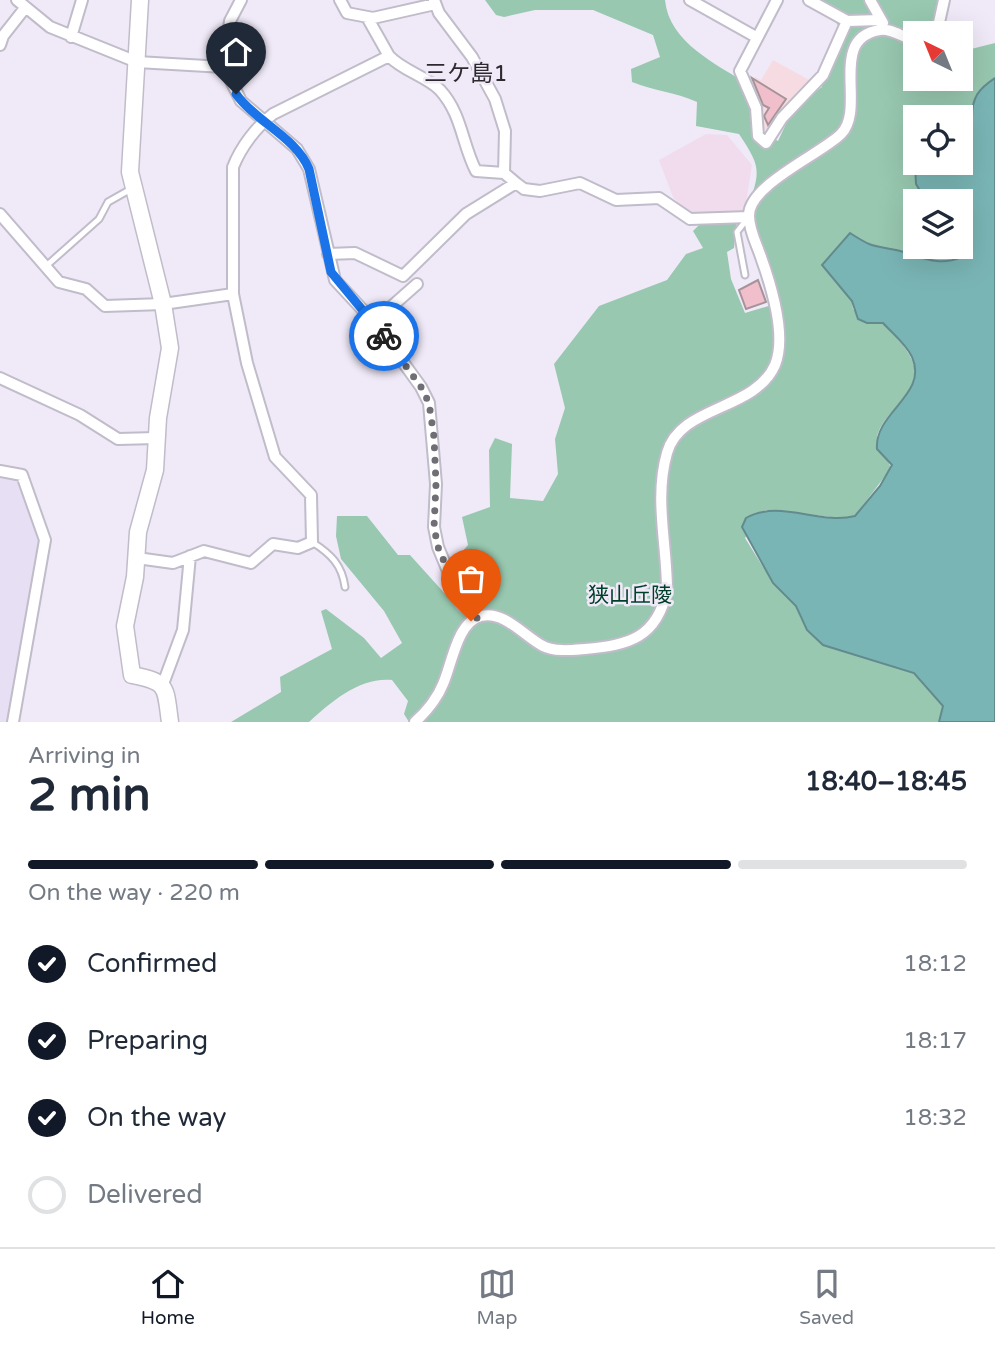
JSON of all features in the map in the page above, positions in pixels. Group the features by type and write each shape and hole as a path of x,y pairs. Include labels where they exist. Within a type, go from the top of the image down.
{"street":[{"path":"71,37 82,0"},
{"path":"139,0 129,158 132,188 163,304 170,348 156,438 155,470 140,524 125,626 132,675 158,680 163,684"},
{"path":"241,0 230,21 224,67 236,94 262,122 297,149 306,162 335,280 374,322 407,365 429,403 434,437 434,527 438,547 462,605 481,616"},
{"path":"340,0 347,13 368,17 435,2 472,57 495,99 505,131 504,173"},
{"path":"690,0 756,37"},
{"path":"777,0 740,71 756,108 758,136 766,143 782,118 823,75 846,22"},
{"path":"809,0 846,22 880,20"},
{"path":"870,0 880,20 890,30 903,35"},
{"path":"939,21 944,0"},
{"path":"0,45 21,4 50,27 137,62 224,67"},
{"path":"368,17 389,56 437,87 446,97 463,128 476,171 504,173 524,189 540,191 580,183 616,200 659,198 690,219 749,216"},
{"path":"415,722 426,712 443,685 465,627 481,616 493,615 544,646 560,650 623,645 646,632 659,615 667,590 660,495 671,441 693,421 755,389 774,366 778,353 775,302 749,216 751,206 758,195 832,142 849,124 852,114 849,69 855,49 869,34 890,30"},
{"path":"137,558 173,563 204,551 251,563 272,544 298,548 312,542 311,495 275,457 247,363 233,295 233,167 262,122 292,102 389,56"},
{"path":"328,254 355,253 404,276 466,214 516,183"},
{"path":"0,214 59,282 86,289 105,306 163,304 233,295"},
{"path":"374,322 416,284"},
{"path":"0,378 80,415 118,439 156,438"},
{"path":"0,471 22,475 45,540 13,722"},
{"path":"170,722 163,684 183,630 190,556"}],"lane":[{"path":"45,267 99,219 108,202 132,188"},
{"path":"745,275 737,232 749,216"},
{"path":"312,542 330,554 343,572 345,587"}],"shaded area":[{"path":"773,60 811,81 770,133 757,125 751,85 755,77 761,80"},
{"path":"995,78 995,722 939,722 943,706 914,673 823,645 807,630 796,606 773,583 742,527 746,518 772,511 842,518 855,516 880,486 892,465 877,449 878,436 913,382 915,370 912,357 903,343 883,323 867,323 858,319 852,301 822,265 850,233 873,245 903,252 903,259 973,259 973,189 919,189 916,175 973,175 973,104 984,86"},
{"path":"706,134 727,135 752,165 744,215 689,214 673,197 659,160"},
{"path":"0,473 21,477 42,540 26,614 9,722 0,722"}],"green space":[{"name":"狭山丘陵","path":"485,0 665,0 668,15 685,40 696,51 749,85 755,128 778,141 794,107 822,87 825,56 839,27 822,0 941,0 933,21 903,21 903,91 973,91 973,48 995,43 995,78 984,86 973,105 903,105 903,175 916,175 919,189 903,189 903,254 867,244 835,281 852,301 853,309 873,323 883,323 904,347 914,365 913,385 877,436 891,468 855,516 840,518 765,510 745,538 773,583 796,606 801,619 823,645 914,673 943,706 939,722 409,722 404,714 408,701 392,680 380,680 347,692 309,722 231,722 281,692 280,677 332,649 321,611 326,609 364,638 381,658 402,643 384,611 341,559 336,536 337,516 367,516 398,555 410,555 456,606 460,586 455,560 468,545 462,517 490,507 489,450 495,438 512,444 510,498 543,501 558,474 555,439 565,408 554,364 599,306 667,280 686,254 703,248 693,231 704,220 737,221 734,248 727,252 731,279 745,313 772,305 754,228 755,215 747,209 756,177 752,154 739,134 696,126 697,102 632,82 631,69 660,57 653,35 593,10 535,10 504,17 496,15"},
{"name":"狭山丘陵","path":"919,259 953,259 940,262"}],"building":[{"path":"752,78 786,99 768,125 764,116 769,108 763,105"},
{"path":"758,280 766,302 746,309 739,290"}],"way so far":[{"path":"384,336 407,365 429,403 436,484 434,527 445,569 462,605 481,616 471,621"}],"district":[{"name":"三ケ島1","path":"466,73"}],"route":[{"path":"236,94 262,122 302,155 309,169 331,272 384,336"}]}
